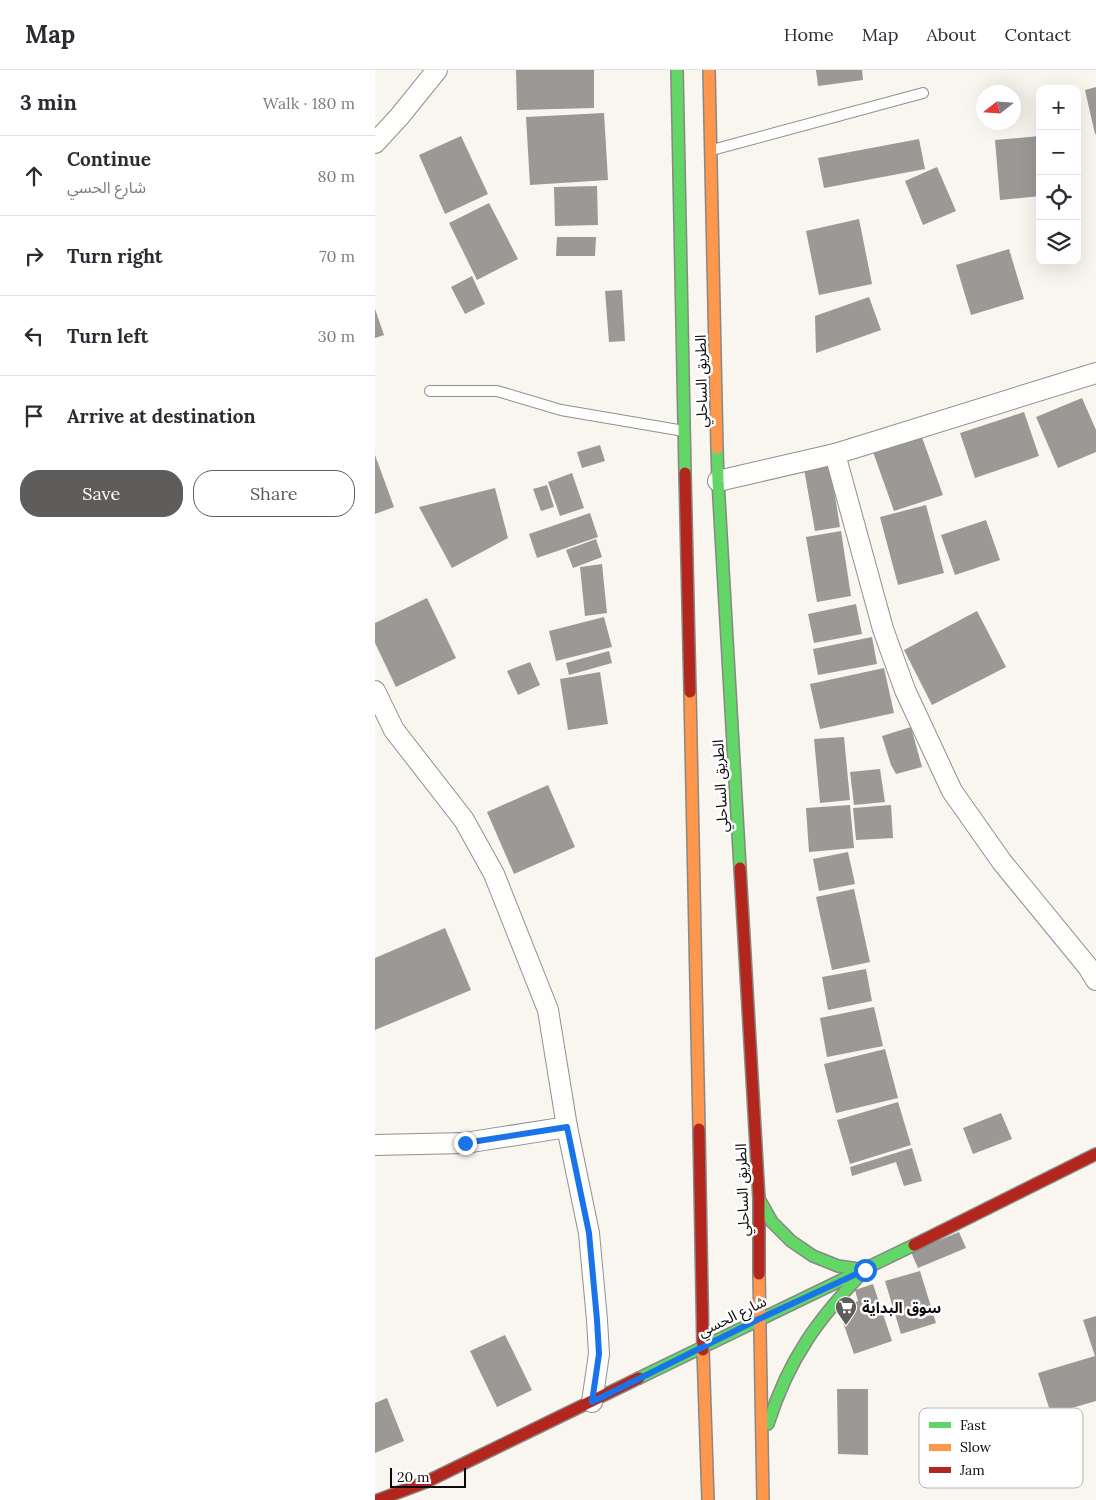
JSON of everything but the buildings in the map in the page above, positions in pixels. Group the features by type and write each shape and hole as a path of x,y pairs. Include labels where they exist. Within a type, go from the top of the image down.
{"main road":[{"name":"الطريق الساحلي","path":"677,70 703,1347 708,1500"},
{"name":"الطريق الساحلي","path":"709,70 718,481 759,1199 759,1319 763,1500"},
{"name":"شارع الحسي","path":"378,1500 426,1482 458,1467 759,1319 865,1270 1096,1154"},
{"path":"759,1199 772,1222 791,1242 813,1256 838,1266 865,1270"},
{"path":"763,1441 772,1409 785,1378 801,1348 819,1320 865,1270"}],"street":[{"path":"375,143 437,70"},
{"path":"718,481 835,454 1096,373"},
{"path":"835,454 886,637 905,690 952,792 1002,862 1088,967 1096,980"},
{"path":"375,692 394,730 464,820 494,874 548,1010 567,1127 589,1233 597,1310 599,1354 592,1402"},
{"path":"376,1146 465,1143 567,1127"}],"lane":[{"path":"711,150 923,93"},
{"path":"430,391 497,391 561,410 685,431"}],"traffic: fast":[{"path":"677,70 685,473"},
{"path":"717,448 740,868"},
{"path":"759,1199 772,1222 791,1241 813,1256 838,1266 865,1270"},
{"path":"639,1378 914,1245"},
{"path":"768,1424 785,1379 807,1341 833,1305 865,1270"}],"traffic: slow":[{"path":"709,70 717,448"},
{"path":"690,692 699,1129"},
{"path":"759,1274 763,1500"},
{"path":"703,1350 708,1500"}],"traffic: jam":[{"path":"685,473 690,692"},
{"path":"740,868 759,1199 759,1274"},
{"path":"699,1129 703,1350"},
{"path":"914,1245 1096,1154"},
{"path":"378,1500 426,1482 639,1378"}],"place":[{"name":"سوق البداية","path":"846,1326"}],"route":[{"path":"465,1143 567,1127 589,1233 597,1320 599,1354 592,1402 759,1319 865,1270"}]}
